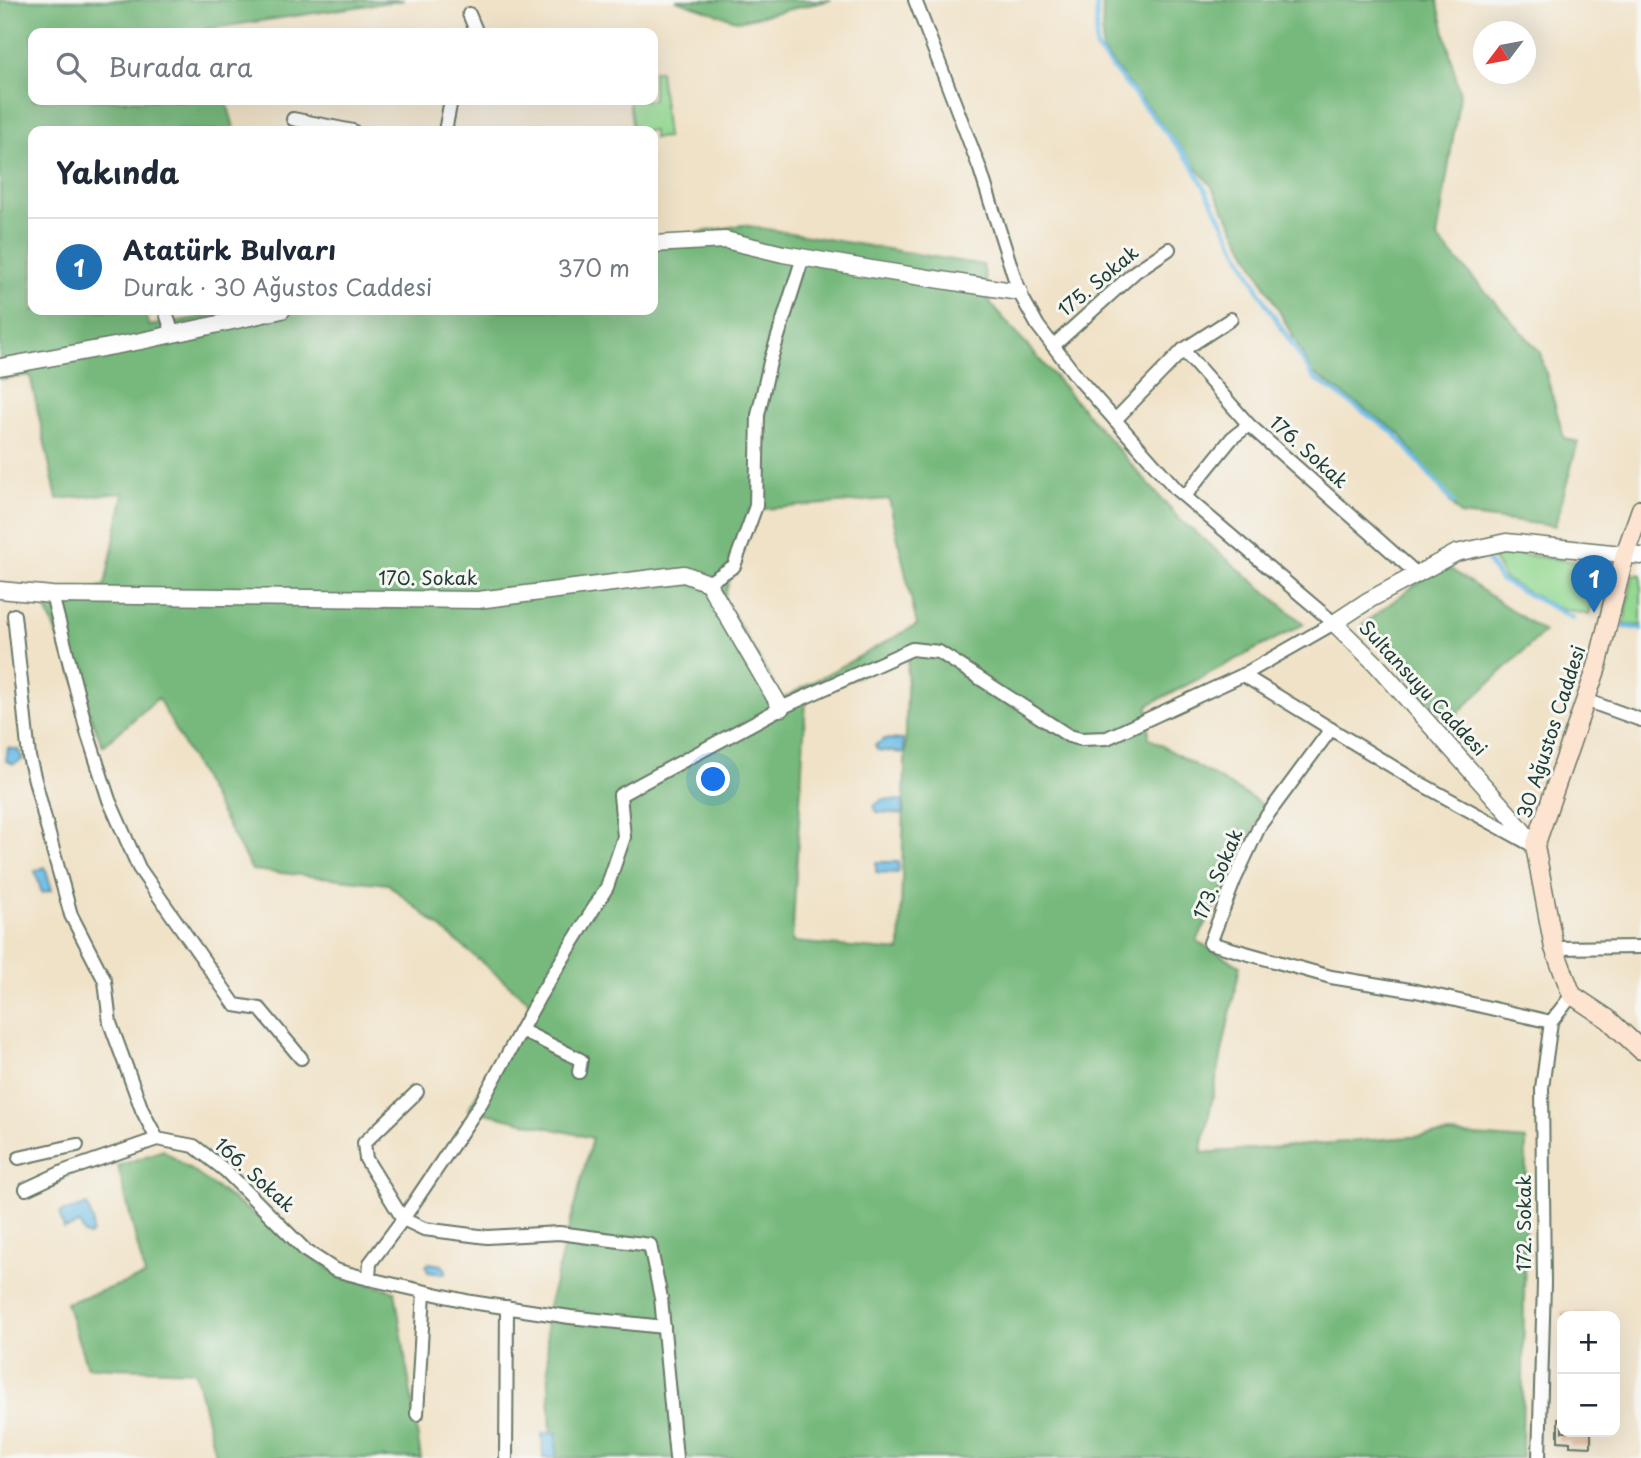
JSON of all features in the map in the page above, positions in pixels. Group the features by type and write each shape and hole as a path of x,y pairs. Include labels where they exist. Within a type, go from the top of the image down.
{"main road":[{"name":"30 Ağustos Caddesi","path":"1535,846 1633,554 1641,509"},
{"name":"Sultansuyu Caddesi","path":"1535,846 1554,948 1572,995"},
{"path":"1572,995 1608,1019 1641,1050"}],"street":[{"path":"369,1279 370,1263 481,1103 521,1030 607,887 624,836 620,795 782,708 912,649 939,652 1069,736 1093,740 1107,738 1243,675 1335,623 1185,496 1077,377 1038,326 1019,292 980,169 915,0"},
{"path":"469,14 475,28"},
{"path":"446,126 450,105"},
{"path":"293,119 312,126"},
{"path":"658,243 725,240 803,257 1019,292"},
{"name":"175. Sokak","path":"1053,346 1136,271 1169,249"},
{"path":"782,708 708,583 734,566 756,506 758,415 770,362 803,257"},
{"path":"167,315 173,334"},
{"path":"0,366 259,315"},
{"path":"1115,420 1183,351 1231,319"},
{"name":"176. Sokak","path":"1183,351 1249,425 1417,574"},
{"path":"1185,496 1232,438 1249,425"},
{"name":"Sultansuyu Caddesi","path":"1535,846 1510,814 1375,663 1335,623 1369,600 1456,553 1506,542 1633,554"},
{"name":"170. Sokak","path":"0,590 52,595 478,600 684,574 708,583"},
{"path":"52,595 104,787 139,868 235,1005 260,1009 301,1058"},
{"path":"14,615 29,757 56,863 71,915 105,981 110,1023 142,1110 157,1139"},
{"path":"1243,675 1416,781 1535,846"},
{"path":"1585,700 1641,720"},
{"name":"173. Sokak","path":"1331,729 1260,825 1210,943 1331,977 1416,991 1551,1022"},
{"path":"1554,948 1641,947"},
{"path":"1551,1022 1572,995"},
{"name":"172. Sokak","path":"1539,1458 1544,1284 1542,1088 1551,1022"},
{"path":"521,1030 581,1060 579,1072"},
{"path":"417,1092 364,1143 366,1159 403,1219 424,1228 487,1237 559,1233 650,1245 662,1298 676,1458"},
{"name":"166. Sokak","path":"26,1189 65,1171 157,1139 194,1146 226,1171 306,1251 335,1270 425,1292 507,1307 664,1327"},
{"path":"19,1158 77,1144"},
{"path":"417,1414 425,1292"},
{"path":"506,1458 507,1307"}],"green space":[{"path":"0,0 404,0 213,28 28,28 28,105 227,105 234,126 28,126 28,315 145,315 149,326 216,315 658,315 658,239 743,225 983,265 991,304 1179,519 1304,624 1148,705 1149,738 1265,806 1197,941 1240,966 1201,1153 1450,1134 1526,1140 1522,1458 552,1458 546,1316 592,1138 468,1109 533,1005 388,884 252,870 158,698 103,746 45,606 105,585 124,493 57,499 30,375 0,379","holes":["889,499 917,625 782,699 724,599 750,510","908,654 900,951 792,942 806,699"]},
{"path":"676,0 831,0 738,21"},
{"path":"1103,0 1437,0 1460,94 1437,238 1540,352 1564,438 1578,442 1555,526 1460,515 1400,434 1312,372 1211,185 1102,51"},
{"path":"660,71 667,137 658,138 658,126 632,126 630,105 658,105"},
{"path":"1489,550 1601,565 1589,615 1555,607 1504,579"},
{"path":"1443,564 1544,632 1448,722 1362,625"},
{"path":"1633,574 1641,575 1641,626 1624,624"},
{"path":"163,1150 342,1277 395,1291 421,1458 216,1458 195,1371 87,1367 66,1303 145,1276 118,1166"}],"water":[{"path":"885,739 903,740 904,753 878,750 875,745"},
{"path":"8,748 18,750 23,759 14,764 6,761"},
{"path":"883,799 903,801 902,814 877,812 874,806"},
{"path":"876,862 899,862 898,873 876,872"},
{"path":"45,867 52,890 42,893 35,871"},
{"path":"87,1205 93,1222 92,1233 89,1236 84,1234 80,1224 64,1229 61,1212"},
{"path":"429,1263 442,1265 446,1270 445,1274 428,1272 426,1266"},
{"path":"542,1433 557,1433 556,1458 543,1458"}],"building":[{"path":"1558,1437 1591,1437 1591,1447 1570,1446 1570,1442 1558,1441"}],"waterway":[{"path":"1097,0 1096,48 1192,164 1266,304 1314,378 1394,433 1454,503"},
{"path":"1488,561 1500,580 1573,618"},
{"path":"1622,626 1641,629"}],"place":[{"name":"Atatürk Bulvarı","path":"1594,613"}]}
